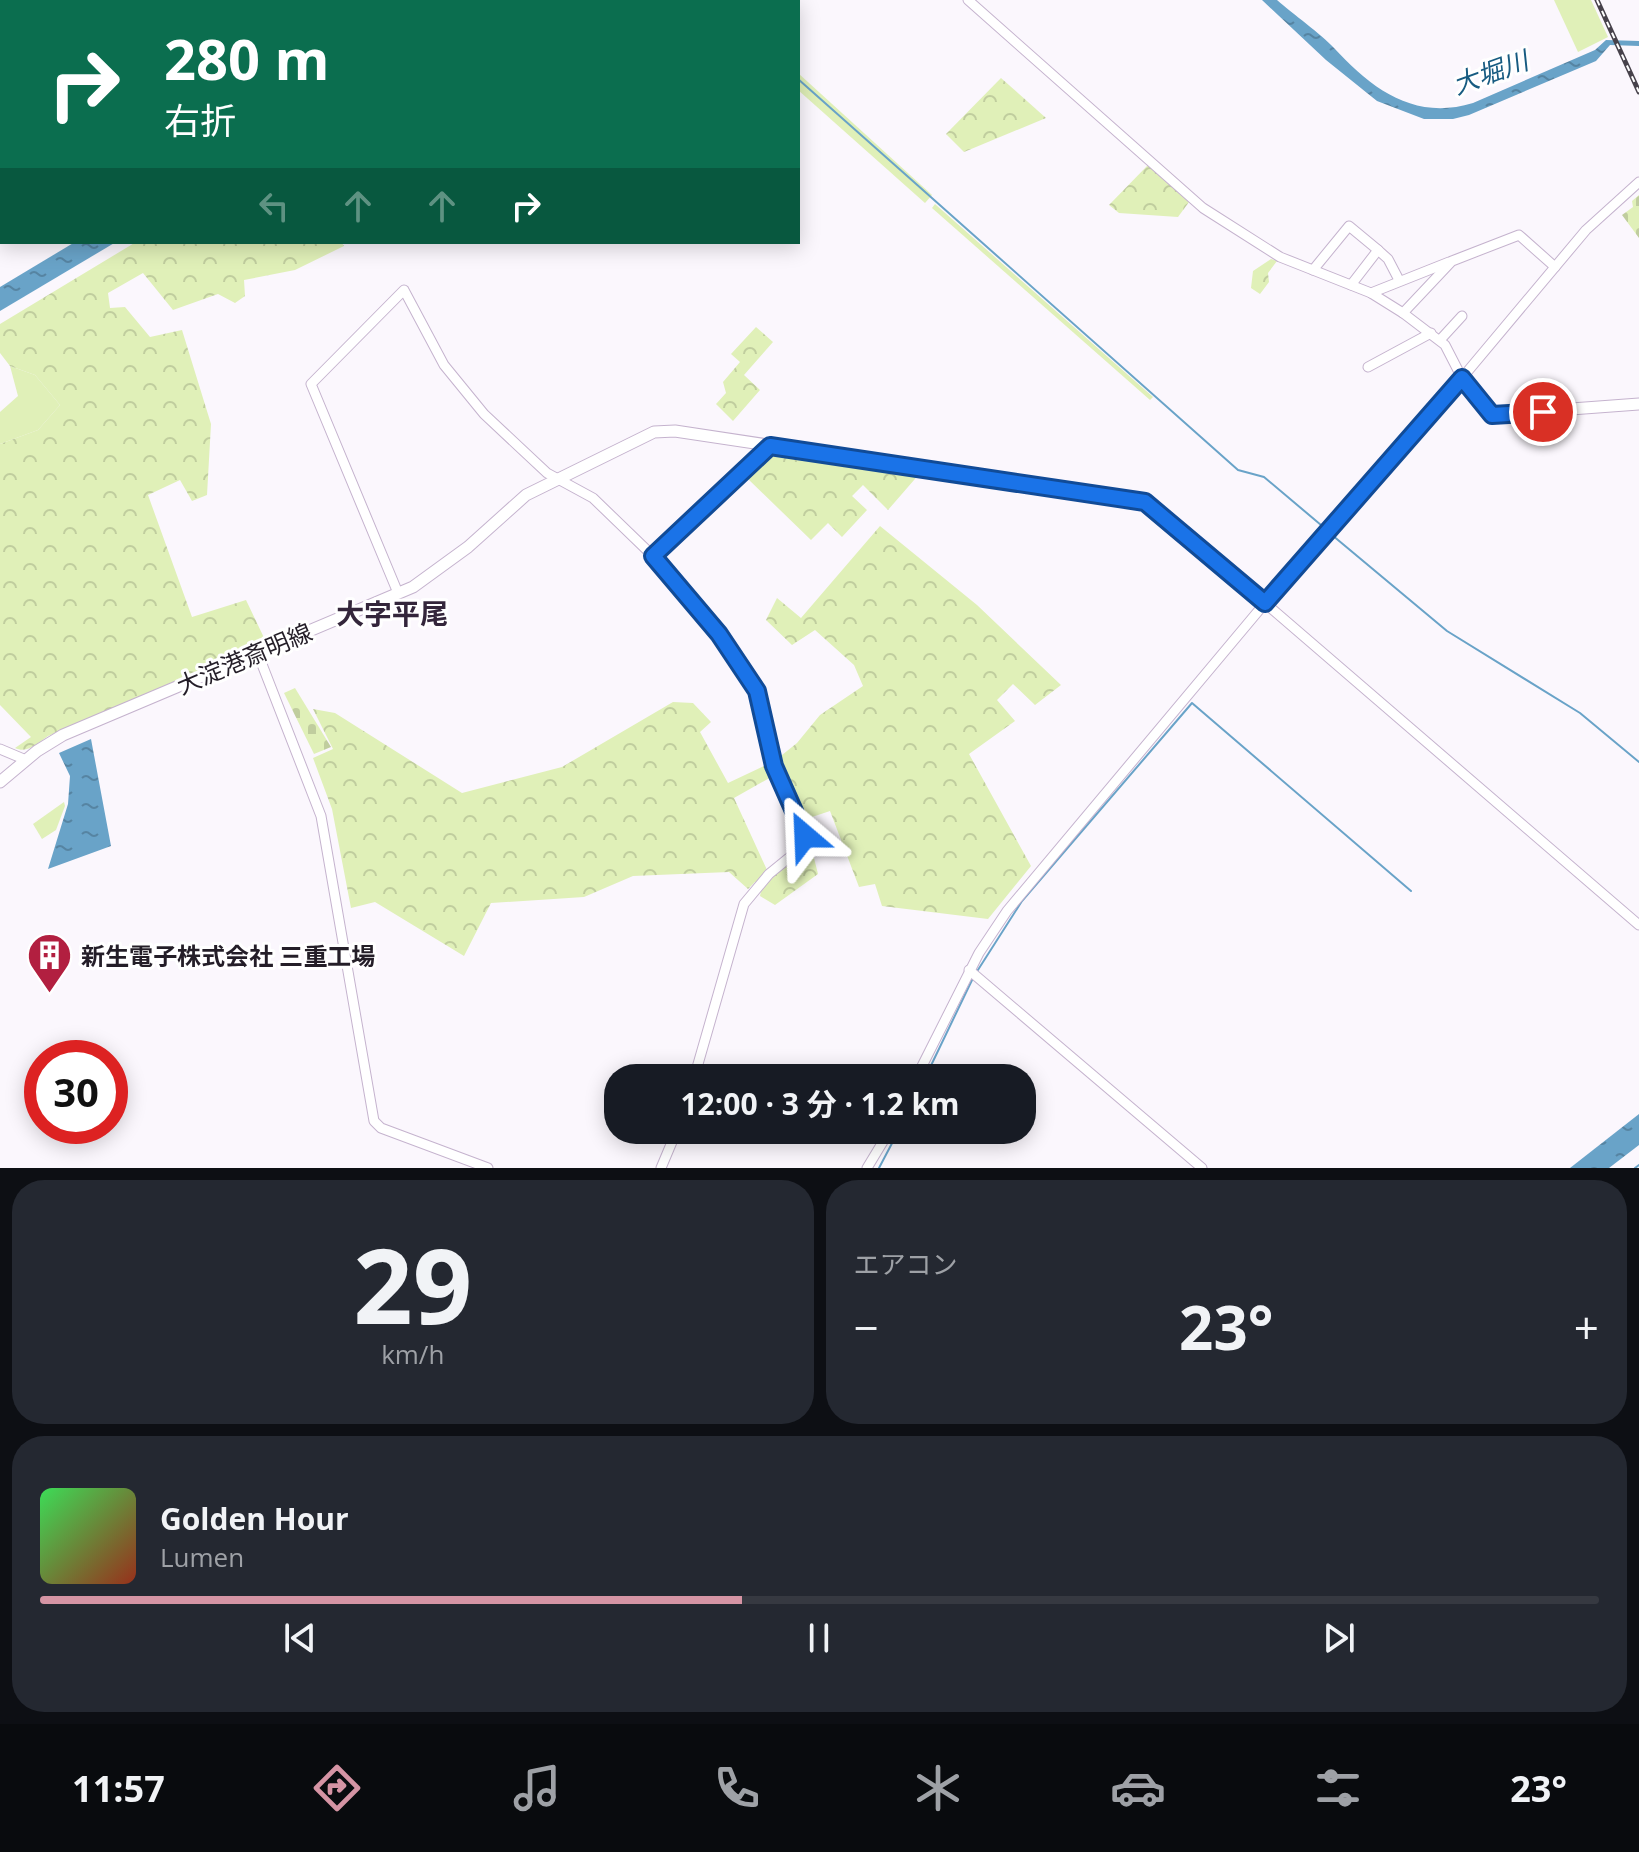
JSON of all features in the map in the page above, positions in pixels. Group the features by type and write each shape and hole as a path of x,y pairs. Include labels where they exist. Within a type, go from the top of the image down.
{"main road":[{"path":"1265,603 1462,378 1492,415 1639,404"},
{"name":"大淀港斎明線","path":"0,782 63,735 413,587 468,547 526,495 654,432 675,431 1145,502 1265,603"}],"street":[{"path":"968,0 1203,208 1280,257 1371,293 1403,313 1440,340 1462,378 1600,216 1639,182"},
{"path":"1313,270 1349,226 1388,259 1399,280"},
{"path":"1371,293 1519,235 1555,267"},
{"path":"1351,285 1378,250"},
{"path":"1403,313 1452,261"},
{"path":"398,593 311,384 404,290 444,365 484,414 547,473 560,477 593,498 653,556 719,634 757,691 774,766 805,836 796,852 746,900 698,1064"},
{"path":"1440,340 1462,316"},
{"path":"1368,367 1431,333"},
{"path":"653,556 770,446"},
{"path":"924,1064 973,974 989,935 1028,883 1265,603 1639,925"},
{"path":"258,654 321,816 374,1121 383,1129 488,1168"},
{"path":"0,749 26,760"},
{"path":"973,974 1202,1168"},
{"path":"661,1168 671,1144"},
{"path":"867,1168 882,1144"}],"green space":[{"path":"1554,0 1591,0 1608,37 1578,52"},
{"path":"800,75 932,195 925,203 800,92"},
{"path":"1001,78 1046,118 964,152 946,134"},
{"path":"1148,165 1189,202 1178,217 1119,213 1109,205"},
{"path":"1639,195 1639,238 1622,215 1633,207 1632,201"},
{"path":"935,204 1153,397 1150,400 932,208"},
{"path":"133,244 344,246 295,270 244,280 245,296 235,303 218,294 173,310 143,273 108,293 110,308 125,307 150,337 182,330 211,424 207,495 192,501 180,480 148,495 192,617 246,600 267,644 48,736 29,749 15,748 31,737 0,705 0,444 38,430 60,405 35,375 10,366 0,353 0,324"},
{"path":"1271,259 1277,261 1268,273 1269,282 1260,294 1251,288 1253,271"},
{"path":"756,327 773,342 744,375 760,390 733,421 716,404 726,393 723,382 740,362 731,354"},
{"path":"10,366 35,375 60,405 38,430 0,444 0,412 18,396"},
{"path":"773,450 921,472 888,510 863,485 852,496 867,510 842,537 828,523 811,540 747,478"},
{"path":"880,526 977,605 1061,685 1035,705 1013,684 997,700 1015,721 969,754 1031,866 988,919 882,906 875,884 859,887 830,811 806,819 777,759 797,743 820,715 863,686 854,665 815,630 792,645 766,620 777,598 801,618"},
{"path":"295,688 331,747 314,754 284,693"},
{"path":"673,702 693,703 711,722 700,732 728,783 768,764 773,776 734,798 767,870 774,874 800,855 810,842 818,874 775,905 760,896 762,886 755,882 748,889 729,872 633,876 584,897 491,903 464,956 375,902 351,908 332,809 313,758 333,749 313,709 335,713 462,793 562,767"},
{"path":"64,802 56,830 42,839 33,824"}],"water":[{"path":"1262,0 1277,0 1379,88 1396,98 1432,108 1473,103 1595,50 1606,40 1639,41 1639,46 1610,45 1596,61 1469,115 1453,119 1424,119 1377,101 1326,60"},
{"path":"72,244 113,244 0,311 0,287"},
{"path":"91,739 111,846 48,869 68,804 70,776 59,753"},
{"path":"1639,1114 1639,1145 1609,1168 1570,1168"}],"waterway":[{"path":"800,81 1238,470 1264,477 1321,525"},
{"path":"1332,535 1447,631 1580,713 1639,762"},
{"path":"976,973 1022,901 1192,703 1411,891"},
{"path":"932,1064 973,978"},
{"path":"879,1168 892,1144"},
{"path":"1635,1168 1639,1165"}],"railway":[{"path":"1597,0 1639,92"}],"place":[{"name":"新生電子株式会社 三重工場","path":"50,994"}],"district":[{"name":"大字平尾","path":"392,613"}],"route":[{"path":"805,836 774,766 757,691 719,634 653,556 770,446 1145,502 1265,603 1462,378 1492,415 1543,412"}],"water label":[{"name":"大堀川","path":"1490,72"}]}
